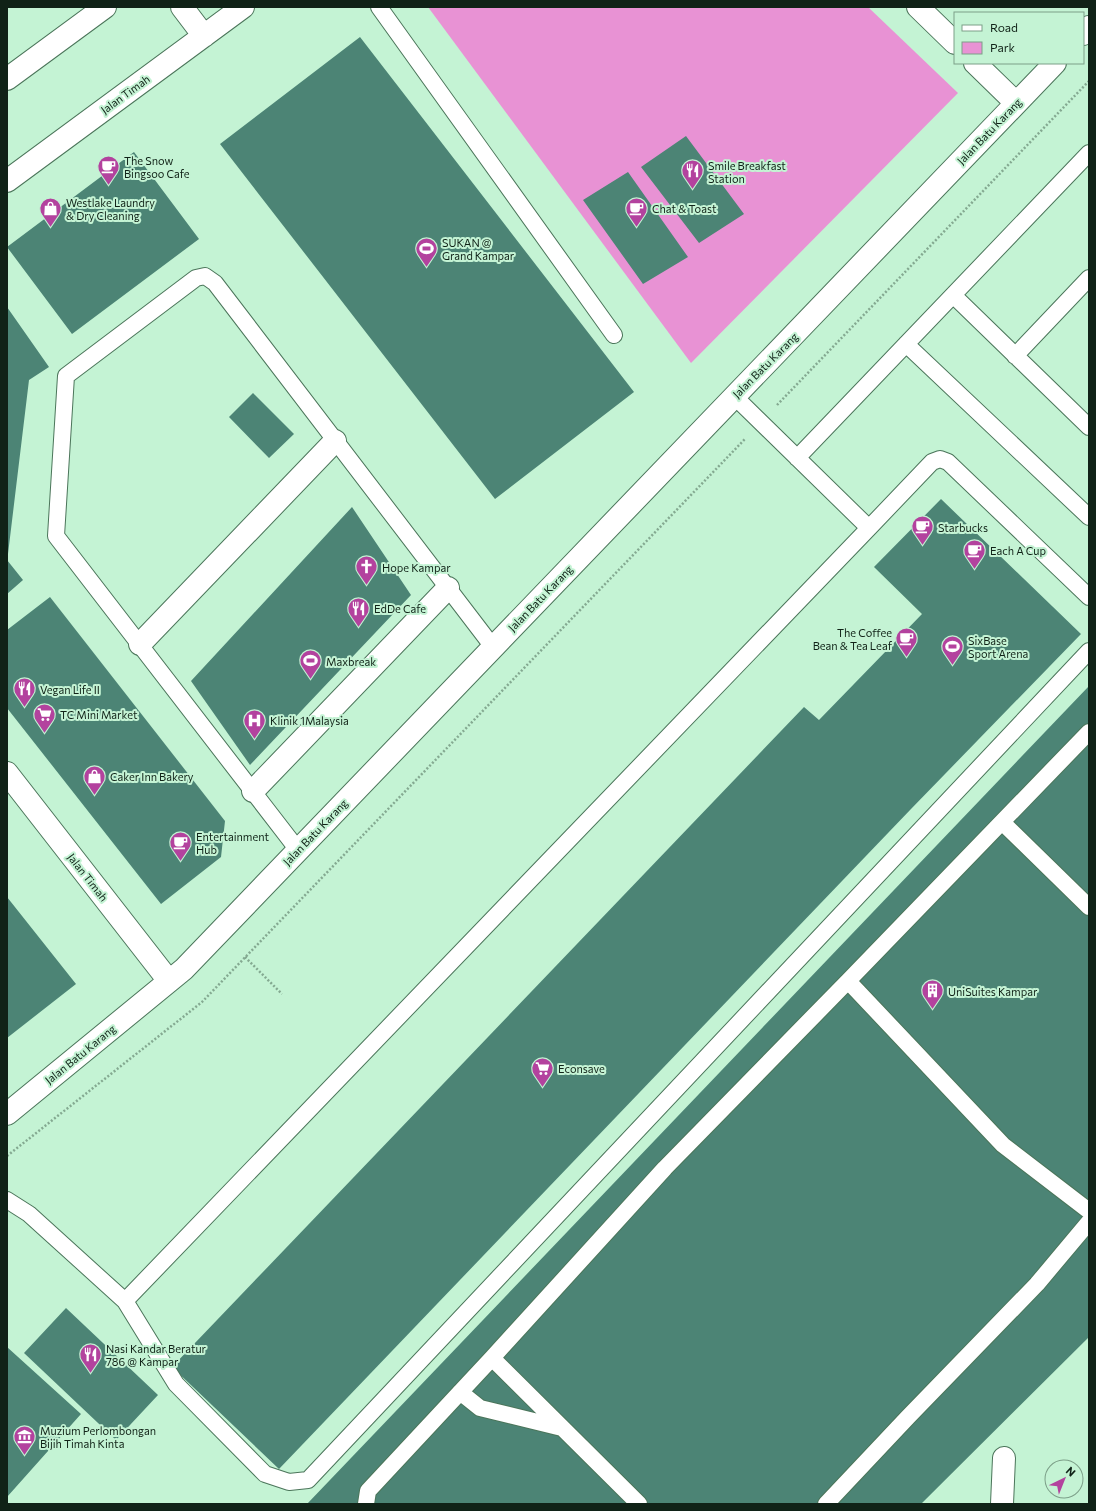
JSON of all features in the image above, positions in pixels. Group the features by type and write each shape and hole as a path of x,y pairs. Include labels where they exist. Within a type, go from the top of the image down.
{"street":[{"path":"7,79 105,7"},
{"path":"182,7 204,36"},
{"name":"Jalan Timah","path":"7,181 243,7"},
{"path":"918,7 954,42"},
{"path":"976,64 1016,103"},
{"name":"Jalan Batu Karang","path":"7,1114 184,969 1054,64"},
{"path":"140,644 335,442"},
{"path":"253,791 448,588"},
{"name":"Jalan Timah","path":"7,773 170,981"},
{"path":"1002,1504 1004,1458"}],"lane":[{"path":"379,7 614,335"},
{"path":"797,458 1089,153"},
{"path":"298,850 56,536 66,376 196,278 205,276 215,283 493,647"},
{"path":"1015,356 1089,278"},
{"path":"953,295 1089,427"},
{"path":"906,344 1089,517"},
{"path":"734,396 869,528"},
{"path":"125,1300 932,462 940,459 948,462 1089,597"},
{"path":"7,1200 29,1214 125,1300 176,1384 265,1474 289,1482 308,1480 1089,650"},
{"path":"366,1504 368,1491 492,1358 665,1168 848,982 1089,732"},
{"path":"1002,822 1089,907"},
{"path":"848,982 1003,1145 1089,1211"},
{"path":"826,1504 1037,1284 1089,1222"},
{"path":"492,1358 639,1504"},
{"path":"460,1392 480,1408 562,1428"}],"path":[{"path":"7,1156 202,1002 1089,81"},
{"path":"245,957 282,994"}],"green space":[{"path":"428,7 868,7 958,93 691,363"}],"building":[{"name":"SUKAN @ Grand Kampar","path":"360,37 634,392 495,499 220,144"},
{"name":"Smile Breakfast Station","path":"686,136 744,214 699,243 641,167"},
{"path":"134,152 199,239 72,334 7,247"},
{"name":"Chat & Toast","path":"628,172 688,257 643,284 583,200"},
{"path":"7,307 49,367 29,380 8,554"},
{"path":"253,393 294,434 269,458 229,417"},
{"name":"Econsave","path":"941,499 1081,634 911,809 279,1469 172,1367 804,707 819,720 922,614 874,567"},
{"path":"352,507 411,595 250,765 191,681"},
{"path":"7,560 23,580 7,594"},
{"path":"50,597 225,821 221,857 161,904 7,708 7,630"},
{"name":"UniSuites Kampar","path":"1089,686 1089,1337 921,1504 307,1504"},
{"path":"7,897 76,984 7,1038"},
{"name":"Nasi Kandar Beratur 786 @ Kampar","path":"66,1308 158,1395 116,1440 24,1353"},
{"name":"Muzium Perlombongan Bijih Timah Kinta","path":"7,1347 81,1414 7,1497"}],"place":[{"name":"The Snow Bingsoo Cafe","path":"108,186"},
{"name":"Smile Breakfast Station","path":"693,190"},
{"name":"Westlake Laundry & Dry Cleaning","path":"51,228"},
{"name":"Chat & Toast","path":"636,228"},
{"name":"SUKAN @ Grand Kampar","path":"427,268"},
{"name":"Starbucks","path":"922,546"},
{"name":"Each A Cup","path":"975,570"},
{"name":"Hope Kampar","path":"367,586"},
{"name":"EdDe Cafe","path":"358,628"},
{"name":"The Coffee Bean & Tea Leaf","path":"907,658"},
{"name":"SixBase Sport Arena","path":"953,666"},
{"name":"Maxbreak","path":"311,680"},
{"name":"Vegan Life II","path":"25,708"},
{"name":"TC Mini Market","path":"44,734"},
{"name":"Klinik 1Malaysia","path":"254,740"},
{"name":"Caker Inn Bakery","path":"95,796"},
{"name":"Entertainment Hub","path":"181,862"},
{"name":"UniSuites Kampar","path":"933,1010"},
{"name":"Econsave","path":"542,1088"},
{"name":"Nasi Kandar Beratur 786 @ Kampar","path":"91,1374"},
{"name":"Muzium Perlombongan Bijih Timah Kinta","path":"25,1456"}]}
